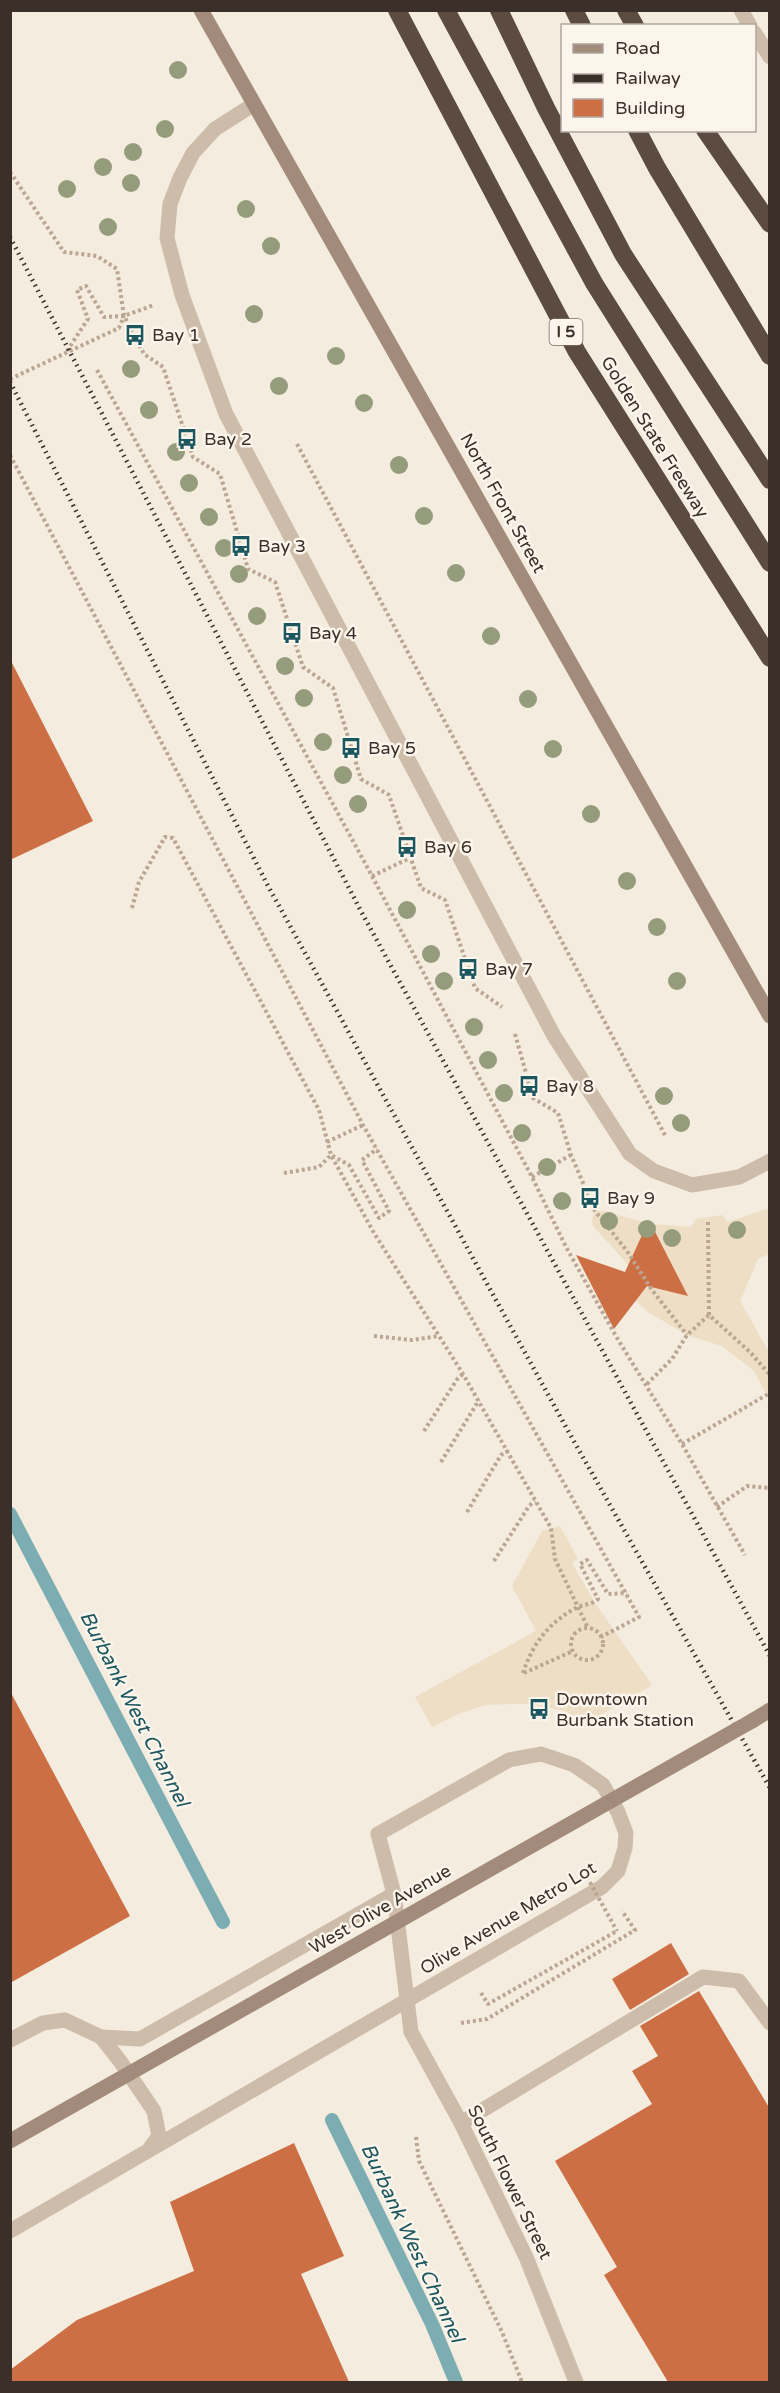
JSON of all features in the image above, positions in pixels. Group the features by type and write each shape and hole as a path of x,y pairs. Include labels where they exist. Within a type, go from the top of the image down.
{"highway":[{"name":"Golden State Freeway","path":"397,10 577,352 770,658"},
{"path":"446,10 594,283 770,563"},
{"path":"499,10 546,108 623,254 770,480"},
{"path":"574,10 581,24"},
{"path":"626,10 634,24"},
{"path":"638,132 657,168 770,356"},
{"path":"706,132 770,224"}],"main road":[{"name":"North Front Street","path":"201,10 770,1016"},
{"name":"West Olive Avenue","path":"10,2141 770,1710"}],"street":[{"path":"741,10 749,24"},
{"path":"756,35 770,57"},
{"path":"254,104 215,129 193,153 170,204 167,238 182,296 226,414 554,1036 630,1154 654,1171 692,1185 739,1177 770,1161"},
{"name":"Olive Avenue Metro Lot","path":"10,2231 602,1887 618,1871 625,1848 626,1833 618,1812 603,1785 574,1765 541,1754 509,1760 378,1834"},
{"name":"South Flower Street","path":"378,1834 394,1894 411,2032 461,2123 525,2257 576,2382"},
{"path":"12,2034 43,2023 65,2020 101,2037 140,2039 394,1894"},
{"path":"461,2123 703,1977 739,1981 770,2024"},
{"path":"101,2037 154,2111 159,2136 148,2152"}],"path":[{"path":"10,172 64,252 97,256 117,269 124,316 144,354 163,367 193,457 220,474 248,569 275,582 303,667 333,688 361,779 389,795 422,888 445,900 475,988 509,1012"},
{"path":"68,351 88,319 76,290 87,286 104,317 124,316 182,296"},
{"path":"10,379 119,328 124,316"},
{"path":"97,370 372,876 532,1177 566,1247 745,1556"},
{"path":"297,444 666,1137"},
{"path":"10,454 363,1125 639,1617 601,1637"},
{"path":"132,908 139,882 165,837 173,838 319,1110 331,1155 374,1233 479,1400 552,1528 555,1559 588,1628"},
{"path":"372,876 410,858"},
{"path":"515,1033 533,1098 558,1113 572,1155 596,1211 687,1335"},
{"path":"327,1142 363,1125"},
{"path":"331,1155 350,1165 379,1218 389,1211 362,1160 376,1149"},
{"path":"284,1173 319,1167 331,1155"},
{"path":"532,1177 572,1155"},
{"path":"708,1222 709,1315 750,1352 770,1375"},
{"path":"647,1384 672,1359 687,1335 709,1315"},
{"path":"374,1336 411,1340 440,1336"},
{"path":"424,1431 458,1378 463,1374"},
{"path":"682,1444 770,1393"},
{"path":"441,1462 479,1400"},
{"path":"467,1512 501,1455 508,1451"},
{"path":"717,1507 747,1486 770,1488"},
{"path":"494,1561 529,1506 535,1501"},
{"path":"573,1651 523,1673 528,1655 549,1626 578,1607 595,1603 598,1599 580,1564 587,1560 608,1594 627,1593"},
{"path":"582,1629 593,1629 601,1637 603,1647 594,1659 585,1660 573,1651 571,1646 574,1635 582,1629"},
{"path":"480,1991 488,2004 617,1931 587,1876"},
{"path":"462,2024 486,2019 635,1930 623,1910 603,1922"},
{"path":"416,2137 419,2161 502,2332 522,2382"}],"shaded area":[{"path":"769,1208 769,1254 758,1259 740,1301 769,1352 769,1399 754,1371 722,1346 687,1335 648,1312 636,1301 632,1269 593,1226 592,1219 595,1211 605,1211 650,1224 691,1227 696,1219 722,1215 728,1222"},
{"path":"560,1526 578,1559 572,1563 595,1603 652,1685 589,1722 560,1710 528,1704 512,1704 485,1705 461,1713 432,1727 415,1697 536,1631 512,1586 542,1531"}],"building":[{"path":"10,659 93,821 10,860"},
{"path":"649,1220 688,1296 647,1286 614,1329 576,1255 625,1272"},
{"path":"10,1691 130,1916 10,1983"},
{"path":"671,1943 689,1974 630,2010 612,1979"},
{"path":"699,1991 770,2109 770,2382 668,2382 604,2275 617,2267 555,2161 652,2104 632,2071 658,2056 640,2026"},
{"path":"294,2143 344,2256 301,2274 349,2382 10,2382 10,2370 77,2320 194,2271 170,2202"}],"waterway":[{"name":"Burbank West Channel","path":"10,1514 223,1922"},
{"name":"Burbank West Channel","path":"332,2120 432,2324 456,2382"}],"railway":[{"path":"10,237 363,915 770,1656"},
{"path":"10,382 267,884 567,1429 770,1788"}],"place":[{"name":"Bay 1","path":"135,335"},
{"name":"Bay 2","path":"187,439"},
{"name":"Bay 3","path":"241,546"},
{"name":"Bay 4","path":"292,633"},
{"name":"Bay 5","path":"351,748"},
{"name":"Bay 6","path":"407,847"},
{"name":"Bay 7","path":"468,969"},
{"name":"Bay 8","path":"529,1086"},
{"name":"Bay 9","path":"590,1198"},
{"name":"Downtown Burbank Station","path":"539,1709"}]}
